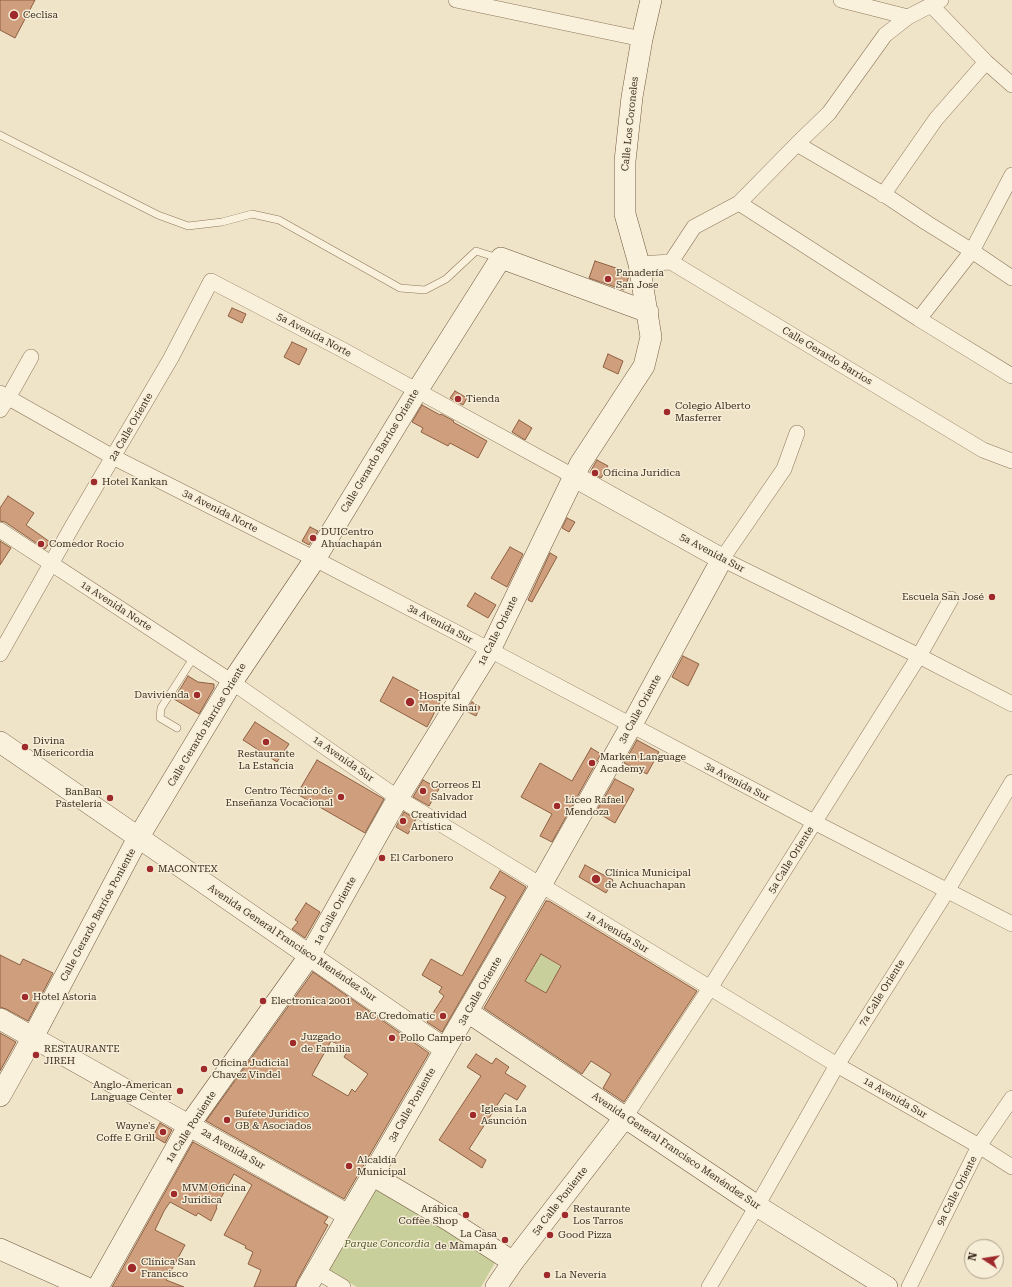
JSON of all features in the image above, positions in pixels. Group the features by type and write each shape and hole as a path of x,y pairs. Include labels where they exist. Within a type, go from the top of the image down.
{"street":[{"path":"456,0 642,39"},
{"name":"Calle Los Coroneles","path":"644,366 651,337 640,264 625,214 625,161 632,97 642,39 651,0"},
{"path":"841,0 908,17"},
{"path":"640,264 671,262 694,227 739,203 830,113 885,35 908,17 936,2 986,62 1012,85"},
{"path":"883,195 936,119 986,62"},
{"path":"797,144 972,250 1012,278"},
{"path":"919,319 972,250 1012,175"},
{"path":"739,203 919,319 1012,376"},
{"path":"501,258 648,312"},
{"name":"Calle Gerardo Barrios Oriente","path":"138,838 232,682 314,559 501,258"},
{"name":"Calle Gerardo Barrios","path":"671,262 983,450 1012,461"},
{"name":"5a Avenida Norte","path":"211,282 343,350 417,391"},
{"name":"2a Calle Oriente","path":"0,654 72,525 171,358 211,282"},
{"path":"3,400 31,358"},
{"name":"1a Calle Oriente","path":"310,955 398,798 490,650 573,476 644,366"},
{"name":"5a Avenida Sur","path":"417,391 573,476 722,560 919,656 1012,704"},
{"name":"3a Avenida Norte","path":"3,400 314,559"},
{"name":"3a Calle Oriente","path":"445,1049 541,885 631,726 722,560 784,469 797,433"},
{"name":"1a Avenida Norte","path":"0,530 232,682"},
{"name":"3a Avenida Sur","path":"314,559 490,650 814,822 1012,924"},
{"name":"5a Calle Oriente","path":"625,1117 710,988 919,656 951,599"},
{"name":"1a Avenida Sur","path":"232,682 398,798 837,1065 979,1146 1012,1167"},
{"name":"Avenida General Francisco Menéndez Sur","path":"0,742 445,1049"},
{"name":"7a Calle Oriente","path":"709,1287 837,1065 947,891 1012,782"},
{"name":"Calle Gerardo Barrios Poniente","path":"0,1096 33,1037 138,838"},
{"name":"1a Calle Poniente","path":"98,1287 190,1125 310,955"},
{"name":"Avenida General Francisco Menéndez Sur","path":"468,1012 757,1206 887,1287"},
{"name":"2a Avenida Sur","path":"0,1019 348,1215"},
{"name":"3a Calle Poniente","path":"312,1279 445,1049"},
{"name":"9a Calle Oriente","path":"912,1285 979,1146 1012,1098"},
{"name":"5a Calle Poniente","path":"507,1278 625,1117"},
{"path":"372,1175 450,1221 507,1278"},
{"path":"0,1249 85,1287"},
{"path":"312,1279 343,1287"}],"lane":[{"path":"0,135 158,215 188,226 222,222 252,214 278,220 400,288 425,290 446,279 476,251 501,258"},
{"path":"177,728 160,718 161,708 194,657"}],"green space":[{"path":"541,954 564,969 556,983 552,982 546,993 525,981"},
{"name":"Parque Concordia","path":"372,1184 497,1259 481,1287 357,1287 324,1268"}],"building":[{"name":"Ceclisa","path":"0,0 35,0 15,38 0,30"},
{"name":"Panadería San Jose","path":"595,261 628,272 629,276 624,290 589,278"},
{"path":"232,308 246,314 242,323 228,316"},
{"path":"292,342 307,349 299,365 284,357"},
{"path":"608,354 623,361 618,374 603,367"},
{"name":"Tienda","path":"455,391 467,398 463,405 450,398"},
{"path":"422,405 454,421 453,422 487,441 478,458 450,443 448,446 421,432 423,428 412,422"},
{"path":"519,420 532,428 525,440 512,432"},
{"path":"597,460 608,466 601,478 590,472"},
{"path":"8,496 34,513 26,525 50,542 45,549 5,522 0,521 0,508"},
{"path":"567,518 575,522 569,532 562,528"},
{"path":"310,527 318,531 309,545 302,541"},
{"path":"0,541 11,548 0,565"},
{"path":"510,547 523,554 507,587 491,578"},
{"path":"550,553 557,557 532,602 528,600"},
{"path":"475,593 496,605 488,618 467,606"},
{"path":"683,656 699,664 688,686 672,677"},
{"name":"Davivienda","path":"188,676 198,682 214,684 214,688 199,714 174,699"},
{"name":"Hospital Monte Sinaí","path":"393,677 440,702 427,727 380,701"},
{"path":"472,702 480,707 476,716 466,711"},
{"name":"Restaurante La Estancia","path":"255,722 289,744 277,762 243,740"},
{"path":"637,740 659,752 647,774 624,763"},
{"name":"Liceo Rafael Mendoza","path":"591,748 601,754 552,842 540,836 552,814 521,797 540,763 572,781"},
{"name":"Centro Técnico de Enseñanza Vocacional","path":"317,760 384,799 365,833 297,794"},
{"path":"615,779 634,789 615,823 596,812"},
{"name":"Correos El Salvador","path":"423,780 439,789 429,806 413,797"},
{"name":"Creatividad Artística","path":"404,812 416,819 408,834 396,827"},
{"name":"Clínica Municipal de Achuachapan","path":"585,865 613,880 606,893 579,877"},
{"path":"500,871 526,887 442,1032 427,1022 444,996 439,992 442,987 422,975 431,959 462,976 506,897 490,888"},
{"path":"546,901 549,901 697,991 624,1102 603,1088 611,1074 591,1061 582,1074 484,1008","holes":["541,954 561,966 546,993 525,981"]},
{"path":"306,903 320,912 305,938 292,929 298,922 295,920"},
{"name":"Hotel Astoria","path":"0,955 20,965 23,959 53,973 28,1021 0,1007"},
{"path":"313,972 429,1053 344,1199 206,1121","holes":["331,1041 349,1049 344,1057 368,1074 355,1092 352,1089 348,1096 312,1075"]},
{"path":"0,1033 16,1042 0,1071"},
{"name":"Iglesia La Asunción","path":"476,1054 492,1064 496,1058 509,1067 505,1073 526,1086 517,1100 505,1093 469,1149 486,1160 482,1168 439,1140 481,1076 467,1067"},
{"name":"Wayne's Coffe E Grill","path":"160,1123 172,1130 165,1143 153,1136"},
{"path":"193,1142 328,1217 324,1223 328,1225 295,1287 254,1287 261,1270 248,1264 253,1252 245,1248 246,1246 224,1235 252,1185 234,1174 216,1207 217,1208 211,1221 198,1213 196,1216 170,1202 155,1230 185,1245 166,1280 184,1287 112,1287"}],"place":[{"name":"Ceclisa","path":"14,15"},
{"name":"Panadería San Jose","path":"608,279"},
{"name":"Tienda","path":"458,399"},
{"name":"Colegio Alberto Masferrer","path":"667,412"},
{"name":"Oficina Juridica","path":"595,473"},
{"name":"Hotel Kankan","path":"94,482"},
{"name":"DUICentro Ahuachapán","path":"313,538"},
{"name":"Comedor Rocio","path":"41,544"},
{"name":"Escuela San José","path":"992,597"},
{"name":"Davivienda","path":"197,695"},
{"name":"Hospital Monte Sinaí","path":"410,702"},
{"name":"Restaurante La Estancia","path":"266,742"},
{"name":"Divina Misericordia","path":"25,747"},
{"name":"Marken Language Academy","path":"592,763"},
{"name":"Correos El Salvador","path":"423,791"},
{"name":"Centro Técnico de Enseñanza Vocacional","path":"341,797"},
{"name":"BanBan Pastelería","path":"110,798"},
{"name":"Liceo Rafael Mendoza","path":"557,806"},
{"name":"Creatividad Artística","path":"403,821"},
{"name":"El Carbonero","path":"382,858"},
{"name":"MACONTEX","path":"150,869"},
{"name":"Clínica Municipal de Achuachapan","path":"596,879"},
{"name":"Hotel Astoria","path":"25,997"},
{"name":"Electronica 2001","path":"263,1001"},
{"name":"BAC Credomatic","path":"443,1016"},
{"name":"Pollo Campero","path":"392,1038"},
{"name":"Juzgado de Familia","path":"293,1043"},
{"name":"RESTAURANTE JIREH","path":"36,1055"},
{"name":"Oficina Judicial Chavez Vindel","path":"204,1069"},
{"name":"Anglo-American Language Center","path":"180,1091"},
{"name":"Iglesia La Asunción","path":"473,1115"},
{"name":"Bufete Juridico GB & Asociados","path":"227,1120"},
{"name":"Wayne's Coffe E Grill","path":"163,1132"},
{"name":"Alcaldía Municipal","path":"349,1166"},
{"name":"MVM Oficina Juridica","path":"174,1194"},
{"name":"Arábica Coffee Shop","path":"466,1215"},
{"name":"Restaurante Los Tarros","path":"565,1215"},
{"name":"Good Pizza","path":"550,1235"},
{"name":"La Casa de Mamapán","path":"505,1240"},
{"name":"Clínica San Francisco","path":"132,1268"},
{"name":"La Nevería","path":"547,1275"}]}
